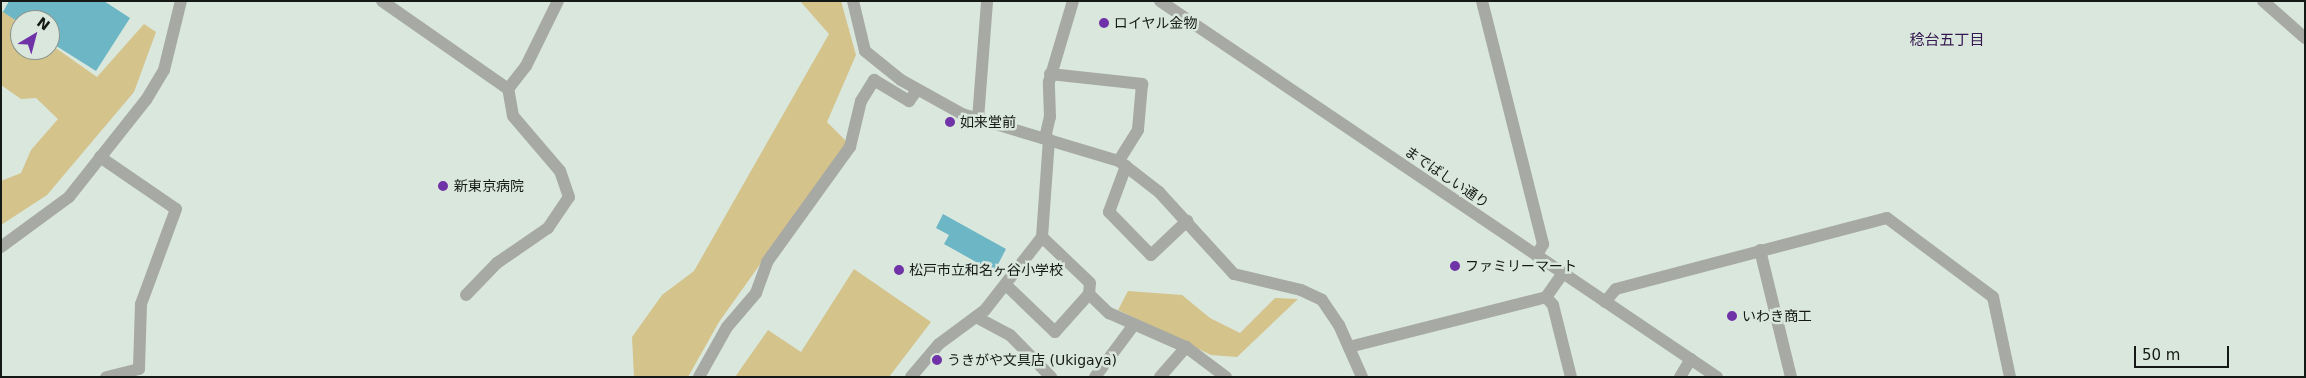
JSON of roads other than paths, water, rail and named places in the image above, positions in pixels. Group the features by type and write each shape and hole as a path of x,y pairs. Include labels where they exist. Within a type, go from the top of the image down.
{"street":[{"path":"1,247 69,197 164,70 181,1"},
{"path":"382,1 508,89 513,116 560,171 569,197 548,228 497,263 466,295"},
{"path":"508,89 526,66 558,1"},
{"path":"853,1 865,51 917,90 978,119 1047,138 1122,164 1187,221 1234,274 1301,290 1322,300 1349,347 1362,377"},
{"path":"978,119 987,1"},
{"path":"911,377 939,344 976,317 1006,285 1042,237 1050,74 1073,1"},
{"name":"までばしい通り","path":"1160,1 1717,377"},
{"path":"1482,1 1543,244 1537,256"},
{"path":"2263,1 2305,38"},
{"path":"1050,74 1142,84 1138,130 1122,164 1109,212 1151,255 1187,221"},
{"path":"699,377 727,326 756,293 767,262 850,146 861,102 874,80 909,101 917,90"},
{"path":"100,157 176,210 141,304 139,369 106,377"},
{"path":"1605,302 1616,289 1887,218 1993,297 2010,377"},
{"path":"1006,285 1054,332 1089,294 1090,282 1042,237"},
{"path":"1760,250 1791,377"},
{"path":"1349,347 1546,297 1563,273"},
{"path":"1089,294 1134,326 1186,348 1220,375"},
{"path":"1546,297 1553,305 1571,377"},
{"path":"976,317 1010,335 1050,377"},
{"path":"1095,377 1134,326"},
{"path":"1160,377 1186,348"},
{"path":"1680,377 1691,359"}],"water":[{"path":"9,1 104,1 130,18 96,71 60,48 60,10 10,10 10,17 3,12"},
{"path":"943,214 1006,249 994,272 944,244 949,235 936,228"}],"place":[{"name":"ロイヤル金物","path":"1104,23"},
{"name":"如来堂前","path":"950,122"},
{"name":"新東京病院","path":"443,186"},
{"name":"ファミリーマート","path":"1455,266"},
{"name":"松戸市立和名ヶ谷小学校","path":"899,270"},
{"name":"いわき商工","path":"1732,316"},
{"name":"うきがや文具店 (Ukigaya)","path":"937,360"}],"district":[{"name":"稔台五丁目","path":"1947,41"}]}
